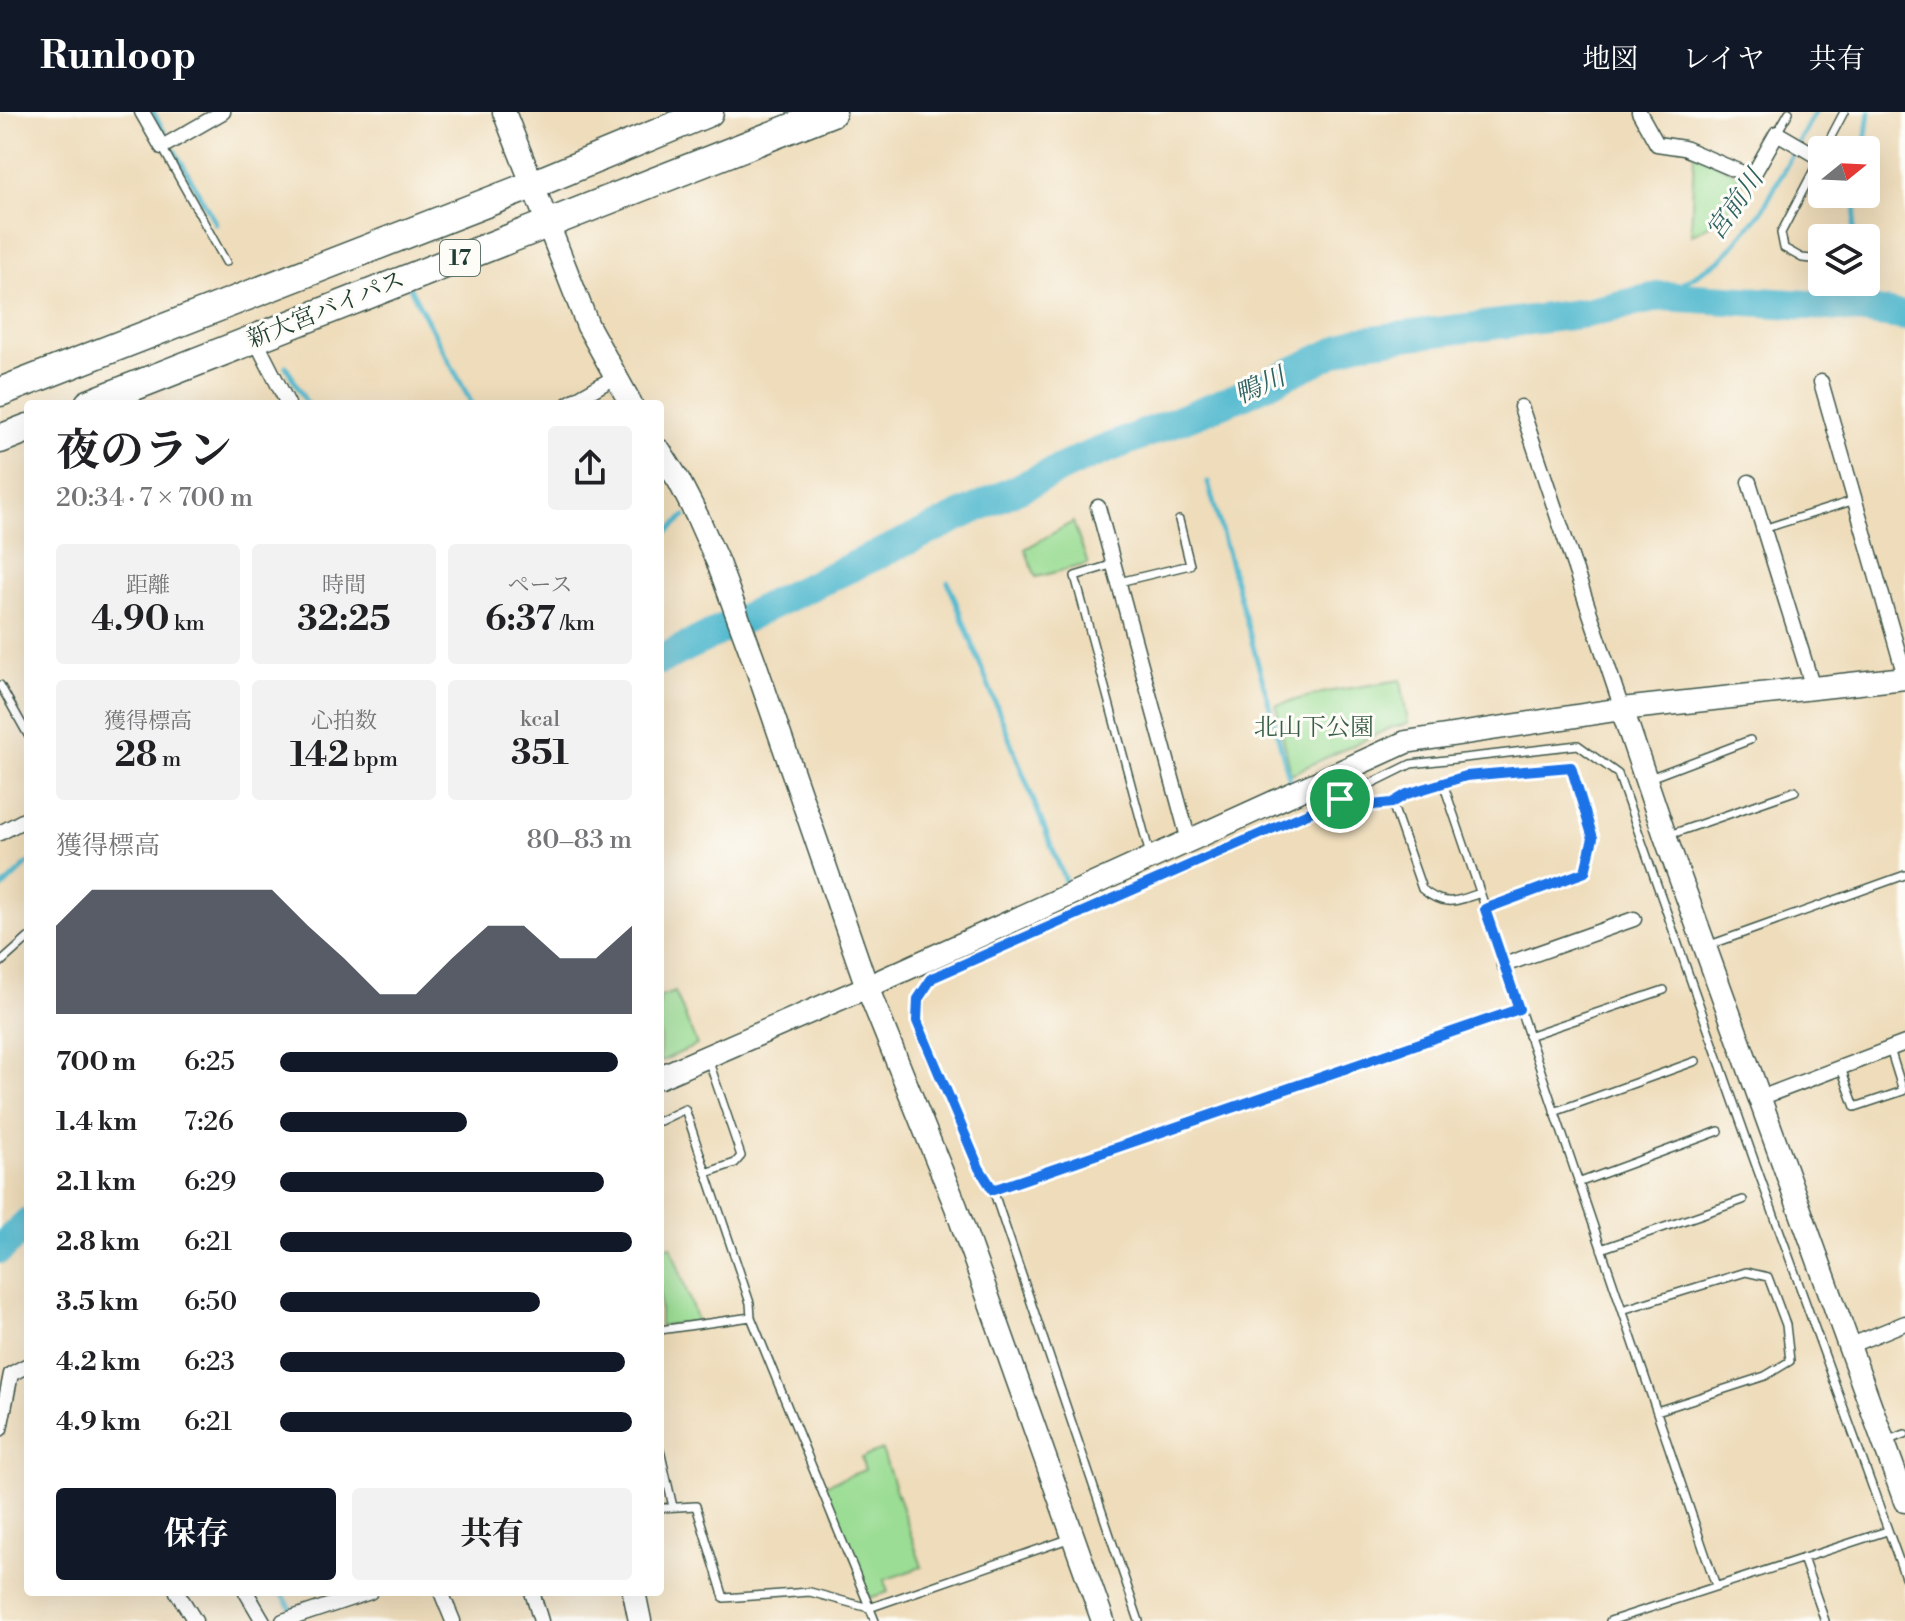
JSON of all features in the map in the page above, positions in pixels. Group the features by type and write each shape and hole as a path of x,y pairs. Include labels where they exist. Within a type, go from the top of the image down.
{"highway":[{"name":"新大宮バイパス","path":"0,391 532,185 709,112"},
{"name":"新大宮バイパス","path":"99,400 832,112"},
{"path":"0,439 24,430"}],"street":[{"path":"142,112 162,147 198,118 223,112"},
{"path":"504,112 588,326 629,400"},
{"path":"1639,112 1657,144 1684,148 1752,177 1777,133 1808,147"},
{"path":"255,339 286,400"},
{"path":"575,400 615,377"},
{"path":"664,1075 867,987 1406,742 1622,709 1905,677 1821,382"},
{"path":"1521,407 1665,836 1905,1501"},
{"path":"664,458 698,518 718,563 867,987 947,1183 1103,1621"},
{"path":"1749,482 1813,688"},
{"path":"1098,507 1189,841"},
{"path":"0,833 24,820"},
{"path":"1504,965 1634,919"},
{"path":"1760,1098 1905,1043"},
{"path":"1849,1346 1905,1323"},
{"path":"0,1429 11,1374 24,1367"},
{"path":"179,1596 195,1621"},
{"path":"248,1596 263,1621"},
{"path":"283,1621 358,1596"},
{"path":"443,1596 453,1621"},
{"path":"533,1596 541,1621"},
{"path":"635,1596 640,1621"}],"lane":[{"path":"1777,133 1789,112"},
{"path":"1831,136 1844,112"},
{"path":"162,147 226,262"},
{"path":"1808,181 1781,233 1784,248 1808,259"},
{"path":"1763,529 1855,500"},
{"path":"1119,582 1190,565 1179,520"},
{"path":"1114,564 1075,576 1151,858"},
{"path":"0,685 24,728"},
{"path":"1646,779 1750,740"},
{"path":"1139,1621 993,1190 979,1168 917,1021 918,999 932,978 1340,799 1411,764 1578,745 1618,774 1905,1577"},
{"path":"1340,799 1354,807 1392,803 1407,794 1466,776 1571,767 1593,838 1585,872 1485,909"},
{"path":"1443,783 1716,1586"},
{"path":"1665,836 1795,791"},
{"path":"1392,803 1422,889 1441,902 1480,893"},
{"path":"1705,946 1905,875"},
{"path":"0,963 24,942"},
{"path":"1528,1036 1664,990"},
{"path":"993,1190 1519,1009"},
{"path":"1841,1068 1855,1107 1903,1091 1890,1049"},
{"path":"706,1173 735,1163 741,1156 707,1057"},
{"path":"1554,1112 1696,1061"},
{"path":"664,1119 685,1109 750,1303 751,1317 875,1621"},
{"path":"1578,1183 1719,1131"},
{"path":"1601,1249 1743,1200"},
{"path":"1622,1310 1746,1272 1768,1277 1786,1325 1790,1361 1765,1376 1657,1411"},
{"path":"664,1329 751,1317"},
{"path":"1883,1441 1905,1434"},
{"path":"664,1468 673,1507"},
{"path":"664,1508 696,1506 724,1598 810,1592 869,1608 1074,1537"},
{"path":"1610,1621 1887,1531"},
{"path":"1803,1558 1825,1621"}],"green space":[{"path":"1694,152 1744,178 1725,213 1691,235"},
{"path":"1073,522 1088,564 1036,577 1025,549"},
{"name":"北山下公園","path":"1401,680 1408,724 1390,728 1291,774 1276,705 1326,692"},
{"path":"675,992 697,1045 664,1060 664,996"},
{"path":"671,1246 697,1321 664,1325 664,1247"},
{"path":"882,1450 922,1567 884,1580 888,1592 869,1598 824,1485 865,1470 861,1458"}],"waterway":[{"path":"153,112 165,133"},
{"name":"宮前川","path":"1662,296 1722,259 1762,211 1815,112"},
{"path":"1866,136 1869,112"},
{"path":"175,151 216,224"},
{"path":"1854,224 1856,208"},
{"path":"410,288 470,400"},
{"name":"鴨川","path":"664,658 1081,459 1245,394 1356,342 1586,313 1662,296 1843,307 1905,316"},
{"path":"286,366 305,400"},
{"path":"1208,482 1291,784"},
{"path":"664,535 685,516"},
{"path":"948,582 1067,886"},
{"path":"0,890 24,867"},
{"name":"鴨川","path":"0,1249 24,1226"},
{"path":"283,1596 294,1613"}],"route":[{"path":"1571,767 1593,838 1585,872 1485,909 1519,1009 993,1190 979,1168 917,1021 918,999 932,978 1340,799 1354,807 1392,803 1407,794 1466,776 1571,767"}]}
